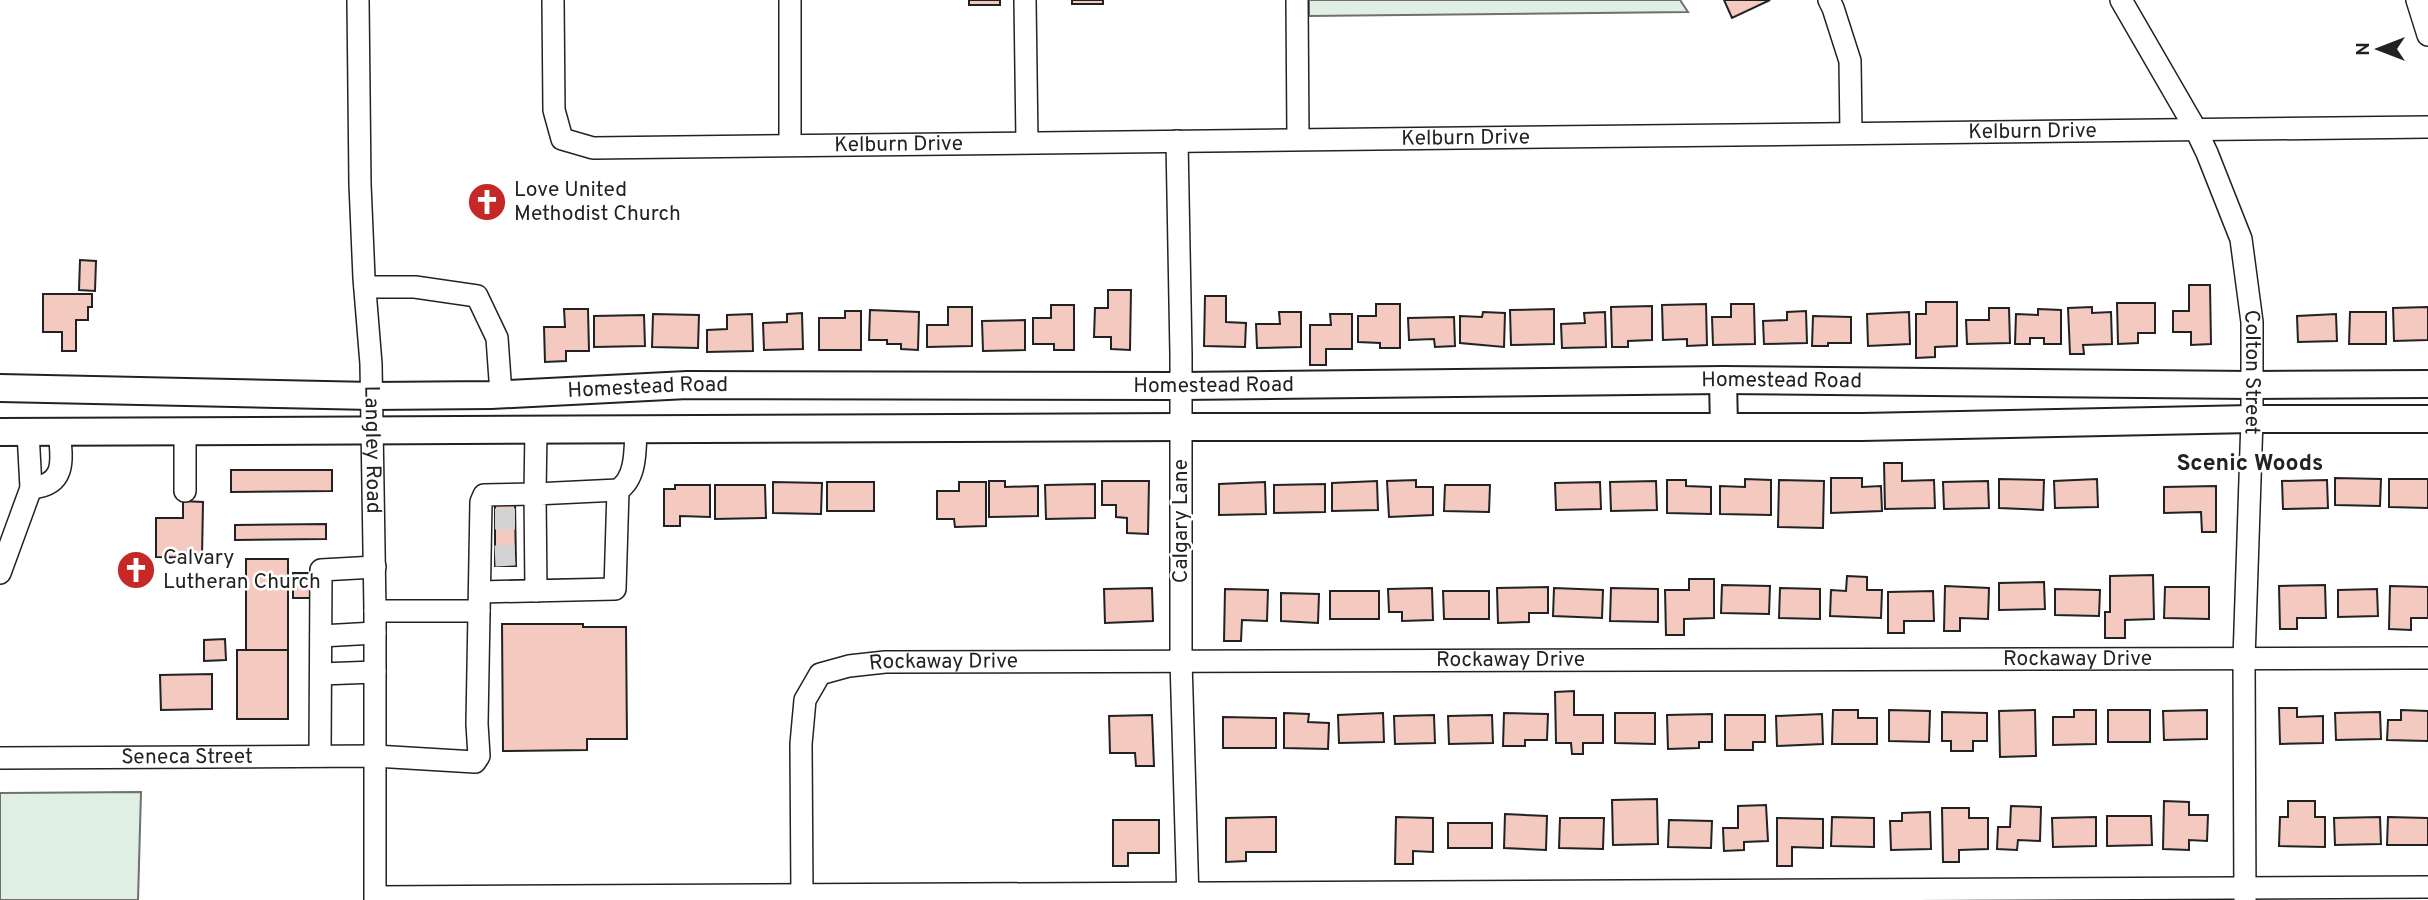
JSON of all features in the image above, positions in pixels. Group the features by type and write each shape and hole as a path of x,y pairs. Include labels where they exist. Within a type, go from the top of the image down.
{"main road":[{"name":"Homestead Road","path":"0,388 372,396 501,394 687,385 1181,386 1723,380 2428,384"},
{"path":"1723,380 1724,427"},
{"path":"1483,382 1485,427"},
{"path":"1961,382 1961,425"},
{"path":"685,428 687,385"},
{"path":"874,385 876,428"},
{"path":"54,388 59,431"},
{"name":"Homestead Road","path":"0,432 636,428 1724,427 2428,419"}],"street":[{"name":"Langley Road","path":"358,0 360,184 372,396 376,898"},
{"name":"Kelburn Drive","path":"553,0 554,110 562,139 593,148 2428,127"},
{"path":"790,0 790,145"},
{"path":"1025,0 1027,142"},
{"path":"1297,0 1298,138"},
{"path":"1829,0 1850,61 1850,133"},
{"name":"Colton Street","path":"2121,0 2195,128 2241,239 2252,323 2252,419 2244,659 2245,894"},
{"path":"2417,0 2428,35"},
{"name":"Calgary Lane","path":"1177,141 1181,386 1181,660 1188,896"},
{"path":"365,287 415,287 477,296 497,338 501,394"},
{"path":"479,602 506,556 507,519 484,495 618,490 624,486 633,467 636,428"},
{"path":"536,429 535,494 507,519 506,556 536,591"},
{"path":"31,488 46,487 53,481 62,463 59,431"},
{"path":"185,431 185,491"},
{"path":"0,573 31,488 28,432"},
{"path":"375,611 479,602 536,591 615,589 618,490"},
{"path":"320,756 321,570 375,567"},
{"name":"Seneca Street","path":"0,758 375,756 475,762 479,755 479,602"},
{"path":"321,636 375,633"},
{"name":"Rockaway Drive","path":"802,895 801,744 805,700 820,674 849,666 885,662 1181,660 2428,658"},
{"path":"321,674 375,672"},
{"path":"376,898 2245,894 2428,887"}],"green space":[{"path":"1309,0 1680,0 1688,12 1309,16"},
{"path":"141,792 138,900 0,900 0,793"}],"building":[{"path":"969,0 1000,0 1000,5 969,5"},
{"path":"1072,0 1103,0 1103,4 1072,4"},
{"path":"1724,0 1770,0 1732,18"},
{"path":"80,260 96,261 95,291 79,290"},
{"path":"2189,285 2210,285 2211,344 2191,345 2191,332 2173,332 2173,311 2189,311"},
{"path":"1108,290 1131,290 1130,350 1111,349 1111,337 1094,337 1095,308 1108,308"},
{"path":"43,294 92,294 88,320 76,320 76,351 62,351 62,332 43,332"},
{"path":"1205,296 1226,296 1226,322 1246,323 1245,347 1204,346"},
{"path":"1926,302 1957,302 1957,346 1935,347 1935,357 1916,358 1916,314 1926,314"},
{"path":"2117,303 2155,303 2155,333 2138,333 2138,343 2118,344"},
{"path":"1376,304 1400,304 1400,348 1380,348 1380,343 1358,342 1358,316 1376,316"},
{"path":"1706,304 1707,345 1687,346 1687,339 1663,340 1662,305"},
{"path":"1731,304 1754,304 1755,344 1713,345 1712,317 1731,317"},
{"path":"1051,305 1074,305 1074,350 1054,350 1054,344 1033,344 1033,318 1051,318"},
{"path":"1652,306 1652,340 1628,341 1628,347 1612,347 1611,307"},
{"path":"948,307 972,307 972,346 927,347 927,325 948,325"},
{"path":"2092,307 2092,313 2111,312 2112,344 2083,345 2084,354 2070,354 2068,308"},
{"path":"2428,307 2428,340 2394,341 2393,308"},
{"path":"1989,308 2009,308 2010,343 1967,344 1966,320 1989,320"},
{"path":"564,309 588,309 589,351 566,351 566,361 545,362 544,327 565,327"},
{"path":"1554,309 1554,344 1511,345 1510,310"},
{"path":"2038,309 2061,310 2061,344 2044,344 2044,338 2030,338 2030,344 2015,344 2016,314 2038,315"},
{"path":"870,310 919,312 918,350 901,349 901,344 887,344 887,340 869,340"},
{"path":"845,311 861,311 861,350 819,350 819,318 845,318"},
{"path":"1806,311 1807,343 1764,344 1763,321 1787,320 1787,312"},
{"path":"1279,312 1301,312 1301,347 1257,348 1256,324 1280,324"},
{"path":"1483,312 1505,313 1504,347 1460,343 1460,316 1482,317"},
{"path":"1605,312 1606,347 1562,348 1561,324 1585,323 1584,313"},
{"path":"1909,312 1910,344 1868,346 1867,314"},
{"path":"2350,312 2386,312 2386,344 2349,344"},
{"path":"802,313 803,349 764,350 763,323 787,322 787,314"},
{"path":"653,314 699,315 698,348 652,347"},
{"path":"752,314 753,351 707,352 707,330 727,329 727,315"},
{"path":"1330,314 1352,314 1352,349 1326,349 1326,365 1310,365 1310,325 1331,325"},
{"path":"2336,314 2337,341 2298,342 2297,316"},
{"path":"644,315 645,346 594,347 594,316"},
{"path":"1813,316 1851,317 1851,343 1812,346"},
{"path":"1454,317 1455,346 1435,347 1434,339 1409,340 1408,318"},
{"path":"1025,320 1025,350 983,351 982,321"},
{"path":"1884,463 1902,463 1902,481 1934,480 1935,508 1885,509"},
{"path":"231,470 332,470 332,491 231,492"},
{"path":"1831,478 1862,478 1862,487 1881,486 1882,511 1831,513"},
{"path":"2335,478 2381,479 2380,506 2335,505"},
{"path":"1745,479 1771,480 1771,515 1720,514 1720,486 1745,487"},
{"path":"1999,479 2044,480 2043,510 1999,508"},
{"path":"2097,479 2098,507 2055,508 2054,481"},
{"path":"2389,479 2428,479 2428,508 2389,507"},
{"path":"1416,480 1416,487 1433,487 1433,515 1389,517 1387,481"},
{"path":"1667,480 1686,480 1686,486 1711,487 1711,514 1667,513"},
{"path":"1779,480 1824,481 1823,528 1778,527"},
{"path":"2327,480 2328,508 2283,509 2282,481"},
{"path":"989,481 1005,481 1005,487 1038,486 1038,516 989,517"},
{"path":"1102,481 1149,481 1148,534 1127,533 1127,518 1116,517 1116,505 1102,505"},
{"path":"1377,481 1378,510 1332,511 1332,483"},
{"path":"1656,481 1657,510 1611,511 1610,482"},
{"path":"1988,481 1989,508 1944,509 1943,482"},
{"path":"773,482 822,483 821,514 773,513"},
{"path":"827,482 874,482 874,511 827,511"},
{"path":"959,482 986,482 986,526 955,527 954,519 937,519 937,491 959,491"},
{"path":"1265,482 1266,514 1219,515 1219,484"},
{"path":"1600,482 1601,509 1556,510 1555,483"},
{"path":"1095,484 1095,518 1046,519 1045,485"},
{"path":"1325,484 1325,512 1274,513 1274,485"},
{"path":"675,485 710,485 710,517 680,516 680,526 664,526 664,489 675,489"},
{"path":"715,485 765,485 766,518 715,519"},
{"path":"1445,485 1490,485 1489,512 1444,511"},
{"path":"2216,486 2216,532 2202,532 2201,512 2164,513 2164,487"},
{"path":"183,501 203,502 202,558 156,557 156,518 183,518"},
{"path":"495,502 515,502 516,566 495,566"},
{"path":"326,524 326,539 235,540 235,525"},
{"path":"246,559 288,559 288,650 246,650"},
{"path":"293,573 310,573 310,598 293,598"},
{"path":"2153,575 2154,619 2125,620 2125,638 2105,638 2105,612 2110,612 2110,576"},
{"path":"1847,576 1867,577 1867,590 1882,590 1881,618 1830,616 1831,590 1846,591"},
{"path":"1689,579 1714,579 1714,618 1684,619 1684,635 1666,635 1665,590 1689,590"},
{"path":"2044,582 2045,609 1999,610 1999,583"},
{"path":"1722,585 1770,586 1769,614 1721,613"},
{"path":"2325,585 2326,618 2297,618 2297,629 2280,629 2279,586"},
{"path":"1945,586 1989,588 1988,619 1960,618 1960,631 1944,631"},
{"path":"2390,586 2428,587 2428,618 2411,618 2411,630 2389,629"},
{"path":"1548,587 1548,613 1529,613 1529,622 1498,623 1497,588"},
{"path":"2165,587 2209,587 2209,619 2164,618"},
{"path":"1152,588 1153,621 1105,623 1104,589"},
{"path":"1432,588 1433,620 1402,621 1402,612 1389,612 1388,589"},
{"path":"1554,588 1603,590 1602,618 1553,616"},
{"path":"1611,588 1658,589 1658,622 1610,621"},
{"path":"1780,588 1820,589 1820,619 1779,618"},
{"path":"1225,589 1268,590 1267,621 1242,620 1241,641 1224,641"},
{"path":"2055,589 2100,590 2099,616 2055,615"},
{"path":"2377,589 2378,616 2338,617 2338,590"},
{"path":"1330,591 1379,591 1379,619 1330,619"},
{"path":"1443,591 1489,591 1489,619 1444,619"},
{"path":"1933,591 1934,621 1904,621 1904,633 1888,633 1888,592"},
{"path":"1281,593 1319,594 1318,623 1281,621"},
{"path":"502,624 626,627 627,739 587,739 587,750 503,751"},
{"path":"225,639 226,660 204,661 204,640"},
{"path":"237,650 288,650 288,719 237,719"},
{"path":"212,674 212,709 161,710 160,675"},
{"path":"1574,691 1574,715 1603,715 1603,743 1583,743 1583,754 1572,754 1571,743 1556,743 1555,692"},
{"path":"2279,708 2297,708 2297,717 2323,716 2323,743 2280,744"},
{"path":"1833,710 1858,710 1858,718 1877,718 1877,744 1832,744"},
{"path":"1889,710 1930,711 1929,742 1889,741"},
{"path":"2035,710 2036,756 2000,757 1999,711"},
{"path":"2074,710 2096,710 2096,744 2053,745 2053,717 2074,717"},
{"path":"2108,710 2150,710 2150,742 2108,742"},
{"path":"2207,710 2207,739 2164,740 2163,711"},
{"path":"2401,710 2428,711 2428,741 2387,740 2388,720 2401,720"},
{"path":"1942,712 1987,713 1987,741 1973,741 1973,751 1951,751 1951,741 1942,741"},
{"path":"2380,712 2381,739 2336,740 2335,713"},
{"path":"1284,713 1309,714 1308,722 1329,723 1328,749 1284,748"},
{"path":"1383,713 1384,742 1339,743 1338,715"},
{"path":"1504,713 1548,714 1547,740 1525,740 1525,746 1503,746"},
{"path":"1615,713 1655,713 1655,744 1615,743"},
{"path":"1712,714 1712,742 1699,742 1699,748 1668,749 1667,715"},
{"path":"1822,714 1823,744 1777,746 1776,716"},
{"path":"1152,715 1154,766 1136,766 1135,753 1110,753 1109,716"},
{"path":"1434,715 1435,743 1395,744 1394,716"},
{"path":"1492,715 1493,743 1449,744 1448,716"},
{"path":"1725,715 1765,715 1765,742 1753,742 1753,750 1725,750"},
{"path":"1223,717 1276,718 1276,748 1223,748"},
{"path":"1657,799 1658,844 1613,845 1612,800"},
{"path":"2164,801 2189,802 2189,815 2208,815 2207,841 2189,840 2189,850 2163,849"},
{"path":"2288,801 2315,801 2315,817 2325,817 2325,847 2279,846 2280,817 2288,817"},
{"path":"1766,805 1768,841 1744,842 1744,850 1724,851 1723,828 1738,828 1738,806"},
{"path":"2011,806 2041,807 2040,841 2018,840 2017,850 1997,849 1998,827 2010,827"},
{"path":"1942,808 1969,808 1969,818 1988,818 1988,849 1959,850 1959,862 1943,862"},
{"path":"1930,812 1931,849 1891,850 1890,821 1902,821 1902,813"},
{"path":"1505,814 1547,816 1546,850 1504,848"},
{"path":"2107,816 2151,816 2152,845 2107,846"},
{"path":"1276,817 1276,852 1246,852 1246,861 1226,862 1226,818"},
{"path":"1396,817 1433,818 1433,852 1413,851 1413,864 1395,864"},
{"path":"1832,817 1874,818 1874,847 1831,846"},
{"path":"2096,817 2096,846 2053,847 2052,818"},
{"path":"2380,817 2381,844 2335,845 2334,818"},
{"path":"2388,817 2428,818 2428,845 2387,845"},
{"path":"1560,818 1604,818 1603,849 1559,848"},
{"path":"1777,818 1823,819 1823,848 1792,847 1792,866 1777,866"},
{"path":"1113,820 1159,820 1159,853 1128,853 1128,866 1113,866"},
{"path":"1669,820 1712,821 1711,848 1668,847"},
{"path":"1448,823 1492,823 1492,848 1448,848"}],"tunnel":[{"path":"495,519 515,519"},
{"path":"495,556 515,555"}],"place":[{"name":"Love United Methodist Church","path":"487,202"},
{"name":"Calvary Lutheran Church","path":"136,570"}],"district":[{"name":"Scenic Woods","path":"2250,464"}]}
